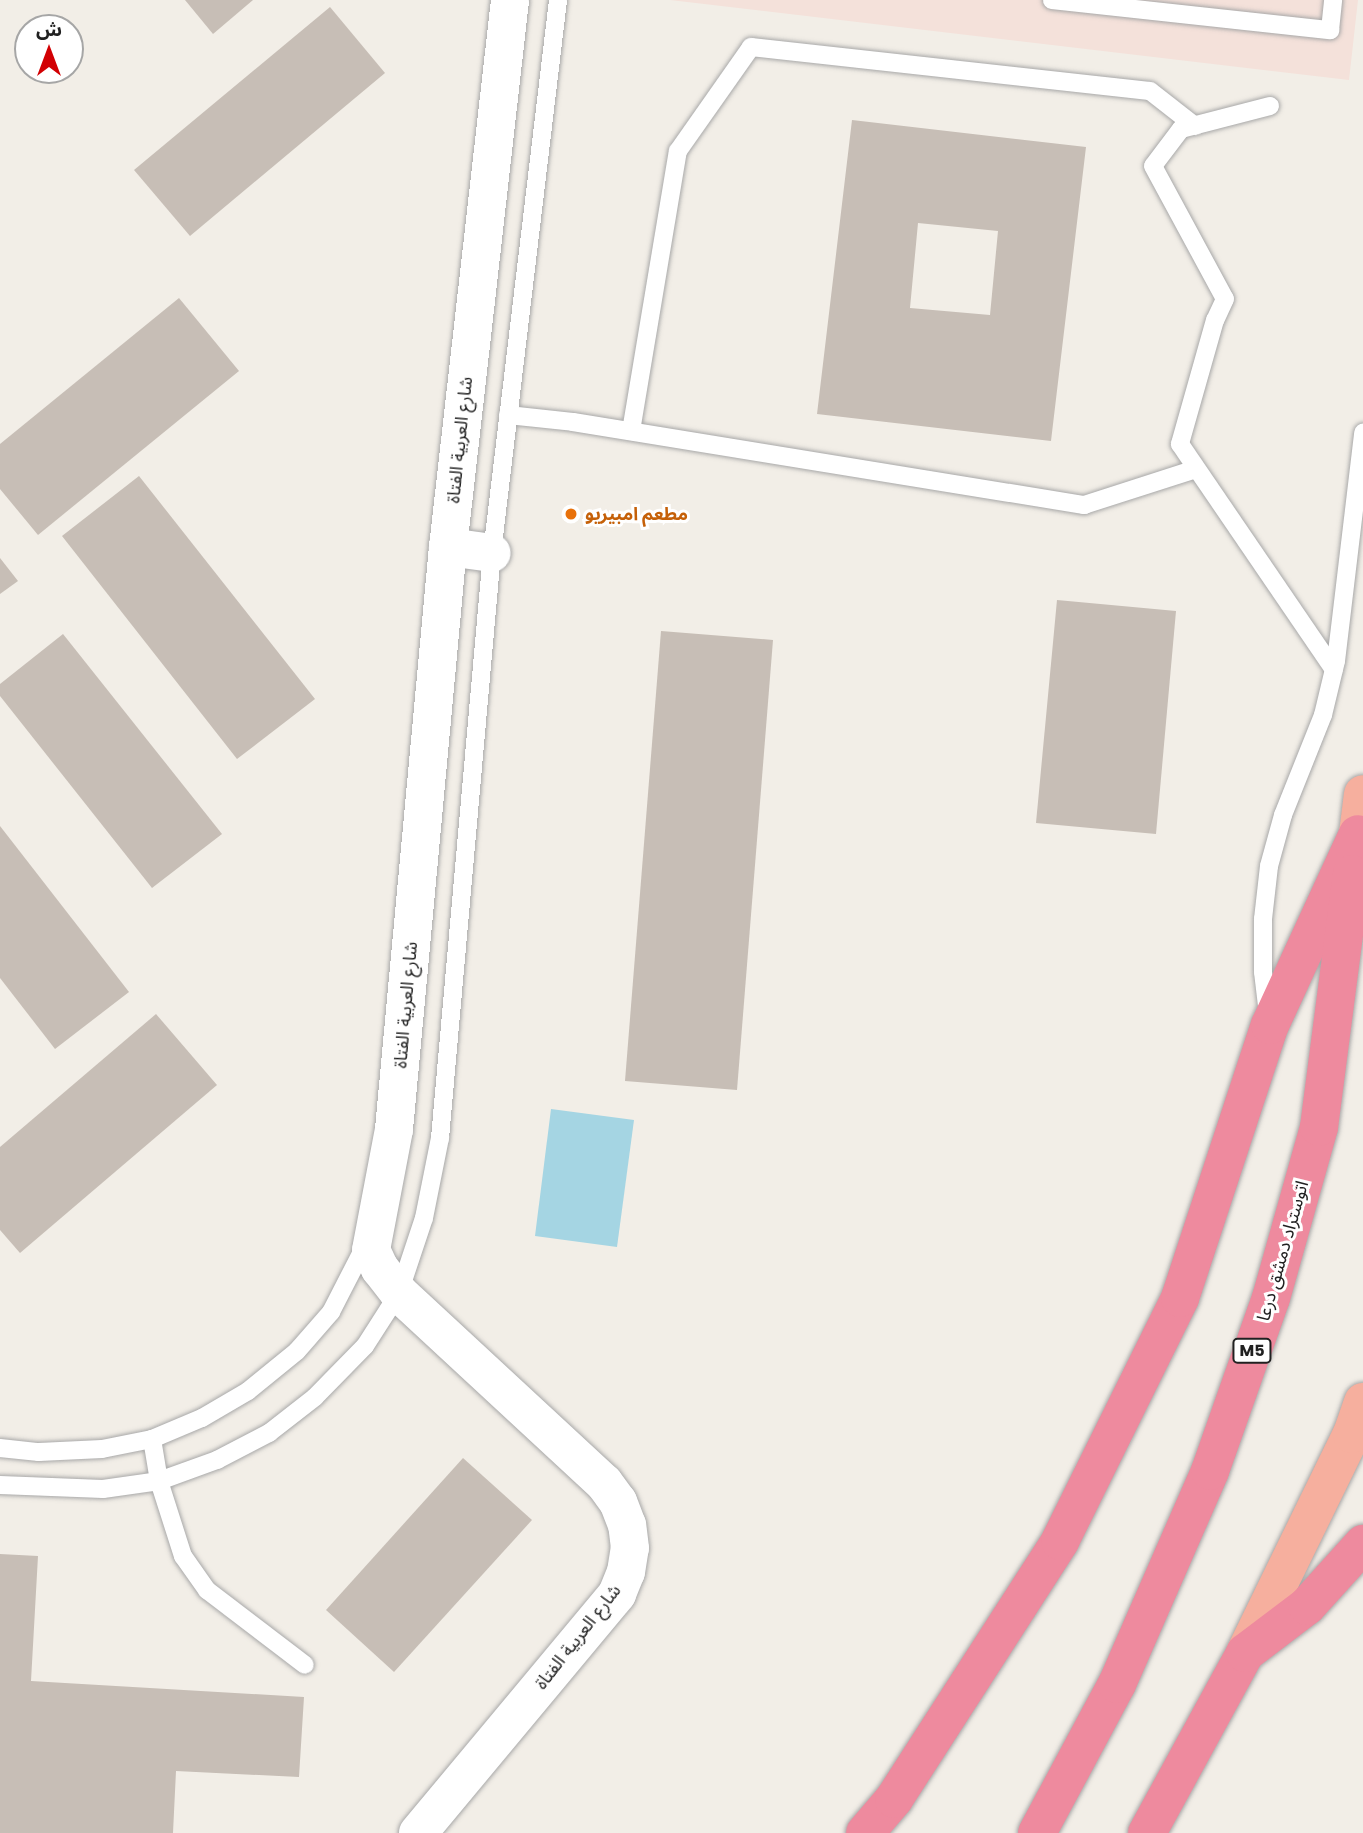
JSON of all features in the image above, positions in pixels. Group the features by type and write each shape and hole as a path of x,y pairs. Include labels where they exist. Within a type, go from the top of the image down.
{"highway":[{"name":"اتوستراد دمشق درعا","path":"1037,1833 1123,1672 1210,1471 1271,1298 1318,1127 1363,794"},
{"path":"865,1833 894,1799 1060,1541 1180,1298 1270,1025 1358,834"},
{"path":"1147,1833 1245,1653 1352,1434 1363,1402"},
{"path":"1245,1653 1307,1606 1363,1544"}],"street":[{"name":"شارع العربية الفتاة","path":"418,1833 617,1594 626,1572 629,1548 622,1514 604,1483 399,1293 380,1269 372,1250 372,1231 394,1129 448,547 510,0"},
{"path":"448,547 492,553"}],"lane":[{"path":"0,1485 103,1489 159,1481 217,1460 258,1438 315,1397 365,1346 399,1293 424,1219 440,1138 492,553 558,0"},
{"path":"1052,0 1330,30 1333,0"},
{"path":"631,431 678,151 751,47 1150,91 1195,126"},
{"path":"1270,106 1181,129 1153,166 1225,299 1215,320 1180,444 1334,670"},
{"path":"508,415 631,431 1084,505 1196,468"},
{"path":"1270,1025 1263,972 1263,919 1269,866 1283,815 1323,715 1334,670 1363,433"},
{"path":"0,1448 38,1452 102,1448 152,1439 202,1418 248,1391 297,1351 331,1312 372,1231"},
{"path":"152,1439 159,1481 183,1556 207,1590 305,1665"}],"shaded area":[{"path":"670,0 1358,0 1349,80"}],"water":[{"path":"551,1109 634,1120 617,1247 535,1236"}],"building":[{"path":"185,0 253,0 213,34"},
{"path":"330,7 385,73 190,236 134,170"},
{"path":"852,120 1086,147 1051,441 817,414","holes":["918,223 998,231 990,315 910,308"]},
{"path":"179,298 239,371 38,535 0,489 0,444"},
{"path":"139,476 315,699 237,759 62,536"},
{"path":"0,558 18,581 0,594"},
{"path":"1057,600 1176,611 1156,834 1036,823"},
{"path":"661,631 773,640 737,1090 625,1081"},
{"path":"63,634 222,834 152,888 0,696 0,684"},
{"path":"0,826 129,992 55,1049 0,978"},
{"path":"156,1014 217,1085 20,1253 0,1230 0,1147"},
{"path":"463,1458 532,1520 394,1672 326,1610"},
{"path":"0,1554 38,1556 31,1681 304,1697 299,1777 176,1771 173,1833 0,1833"}],"place":[{"name":"مطعم امبيريو","path":"571,514"}]}
